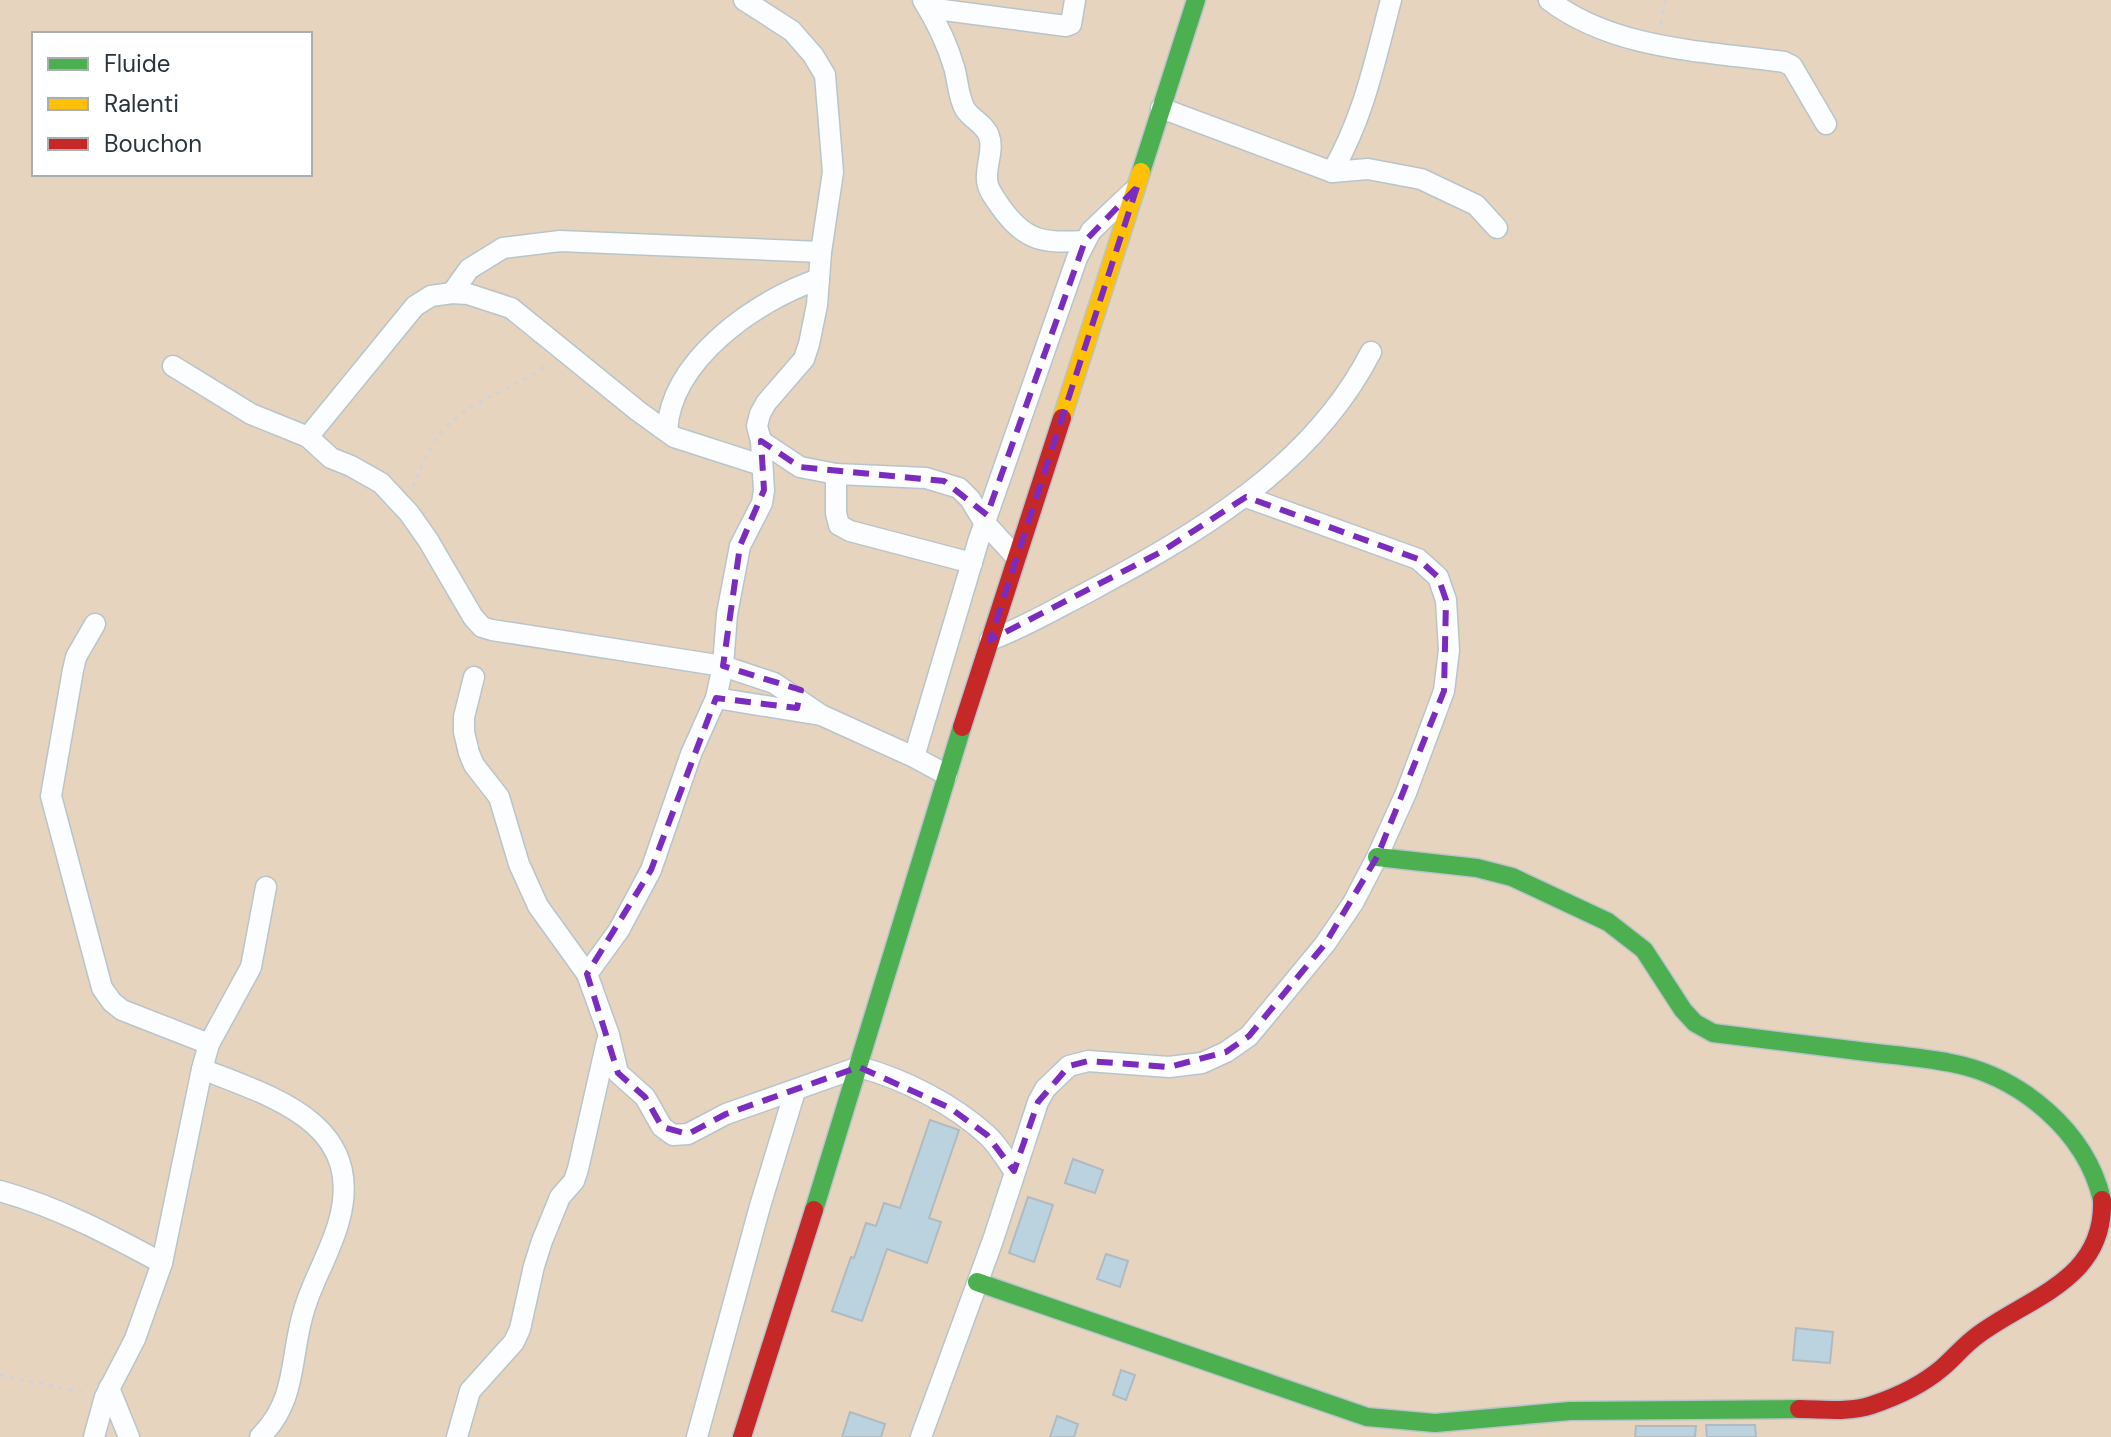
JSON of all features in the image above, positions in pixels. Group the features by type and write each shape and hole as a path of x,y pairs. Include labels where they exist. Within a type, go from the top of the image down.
{"street":[{"path":"925,4 1066,26 1071,24 1075,0"},
{"path":"742,1437 947,775 1196,0"},
{"path":"1332,172 1345,150 1370,83 1391,0"},
{"path":"1549,0 1589,25 1657,43 1792,66 1826,124"},
{"path":"587,974 619,930 651,870 691,754 716,698 740,546 762,503 761,441 757,426 760,414 804,359 809,344 833,172 825,75 813,55 792,31 747,1"},
{"path":"925,4 950,52 965,111 988,132 991,147 987,177 989,189 1010,219 1034,239 1085,241"},
{"path":"1161,108 1332,172 1368,169 1421,179 1476,205 1497,228"},
{"path":"914,757 984,522 1085,241 1091,231 1137,187"},
{"path":"452,293 469,269 503,248 560,241 821,252"},
{"path":"667,431 675,396 703,353 781,294 819,279"},
{"path":"308,437 415,306 431,296 452,293 468,294 511,308 627,402 687,443 761,465"},
{"path":"990,640 1025,627 1115,578 1180,541 1246,497 1324,423 1350,389 1371,352"},
{"path":"173,366 251,414 308,437 331,458 381,483 409,513 482,627 723,666 774,683 821,715 947,775"},
{"path":"761,441 800,467 836,474 944,481 959,488 970,499 984,522 1016,557"},
{"path":"836,474 839,525 850,531 972,563"},
{"path":"921,1437 1000,1219 1038,1102 1050,1083 1069,1066 1088,1061 1169,1067 1202,1063 1226,1052 1249,1036 1325,944 1353,903 1406,793 1444,691 1449,650 1446,600 1438,577 1418,559 1246,497"},
{"path":"95,624 76,657 51,796 92,956 102,988 112,1002 133,1014 209,1044"},
{"path":"474,677 464,717 464,732 474,765 499,797 519,864 538,906 587,974 609,1035 618,1073 645,1097 662,1127 673,1135 688,1134 726,1114 859,1067 882,1073 950,1108 987,1135 1014,1171"},
{"path":"716,698 821,715"},
{"path":"977,1282 1367,1417 1401,1422 1443,1422 1515,1414 1577,1412 1728,1408 1842,1410 1875,1403 1939,1371 1978,1335 2004,1318 2033,1305 2059,1286 2072,1273 2098,1235 2103,1206 2099,1185 2085,1153 2056,1120 2016,1088 1984,1072 1952,1063 1713,1033 1695,1023 1683,1010 1644,950 1608,922 1512,877 1477,868 1377,857"},
{"path":"94,1437 107,1392 135,1339 162,1263 202,1069 209,1044 251,967 266,887"},
{"path":"457,1437 470,1391 514,1342 520,1329 542,1241 560,1197 574,1181 578,1169 609,1035"},
{"path":"202,1069 273,1097 314,1122 331,1143 345,1179 338,1225 303,1314 287,1397 280,1414 260,1437"},
{"path":"697,1437 795,1091"},
{"path":"0,1191 30,1199 83,1221 162,1263"},
{"path":"107,1392 129,1437"}],"path":[{"path":"1657,43 1665,0"},
{"path":"409,513 411,490 426,454 441,432 468,410 540,370 567,351"},
{"path":"0,1375 107,1392"}],"highlighted area":[{"path":"1137,187 990,640 1161,552 1246,497 1418,559 1438,577 1446,600 1444,691 1377,857 1325,944 1249,1036 1226,1052 1169,1067 1088,1061 1069,1066 1038,1102 1014,1171 987,1135 950,1108 859,1067 726,1114 688,1134 662,1127 645,1097 618,1073 587,974 651,870 709,712 716,698 797,708 801,690 723,666 740,546 764,490 761,441 800,467 944,481 987,515 1085,241"}],"shaded area":[{"path":"0,0 2111,0 2111,1437 0,1437"}],"building":[{"path":"930,1120 959,1130 929,1218 941,1222 927,1263 887,1249 862,1321 832,1311 866,1223 876,1226 884,1203 900,1208"},
{"path":"1073,1159 1103,1170 1095,1193 1065,1183"},
{"path":"1028,1197 1053,1205 1034,1262 1009,1253"},
{"path":"1106,1254 1128,1261 1120,1287 1097,1279"},
{"path":"1796,1328 1833,1332 1830,1363 1793,1360"},
{"path":"1121,1370 1135,1375 1126,1400 1113,1395"},
{"path":"850,1412 885,1424 881,1437 842,1437"},
{"path":"1057,1416 1078,1424 1074,1437 1050,1437"},
{"path":"1706,1425 1755,1425 1756,1437 1707,1437"},
{"path":"1636,1426 1696,1426 1695,1437 1635,1437"}],"traffic: fast":[{"path":"1141,172 1196,0"},
{"path":"814,1210 962,727"},
{"path":"1377,857 1477,868 1512,877 1608,922 1644,950 1683,1010 1695,1023 1713,1033 1940,1061 1977,1070 2001,1080 2046,1110 2065,1130 2094,1175 2102,1200"},
{"path":"977,1282 1367,1417 1435,1423 1570,1411 1799,1409"}],"traffic: slow":[{"path":"1062,418 1141,172"}],"traffic: jam":[{"path":"962,727 1062,418"},
{"path":"1799,1409 1845,1410 1863,1407 1881,1402 1926,1380 1978,1335 2040,1297 2078,1268 2091,1250 2100,1227 2102,1200"},
{"path":"742,1437 814,1210"}]}
